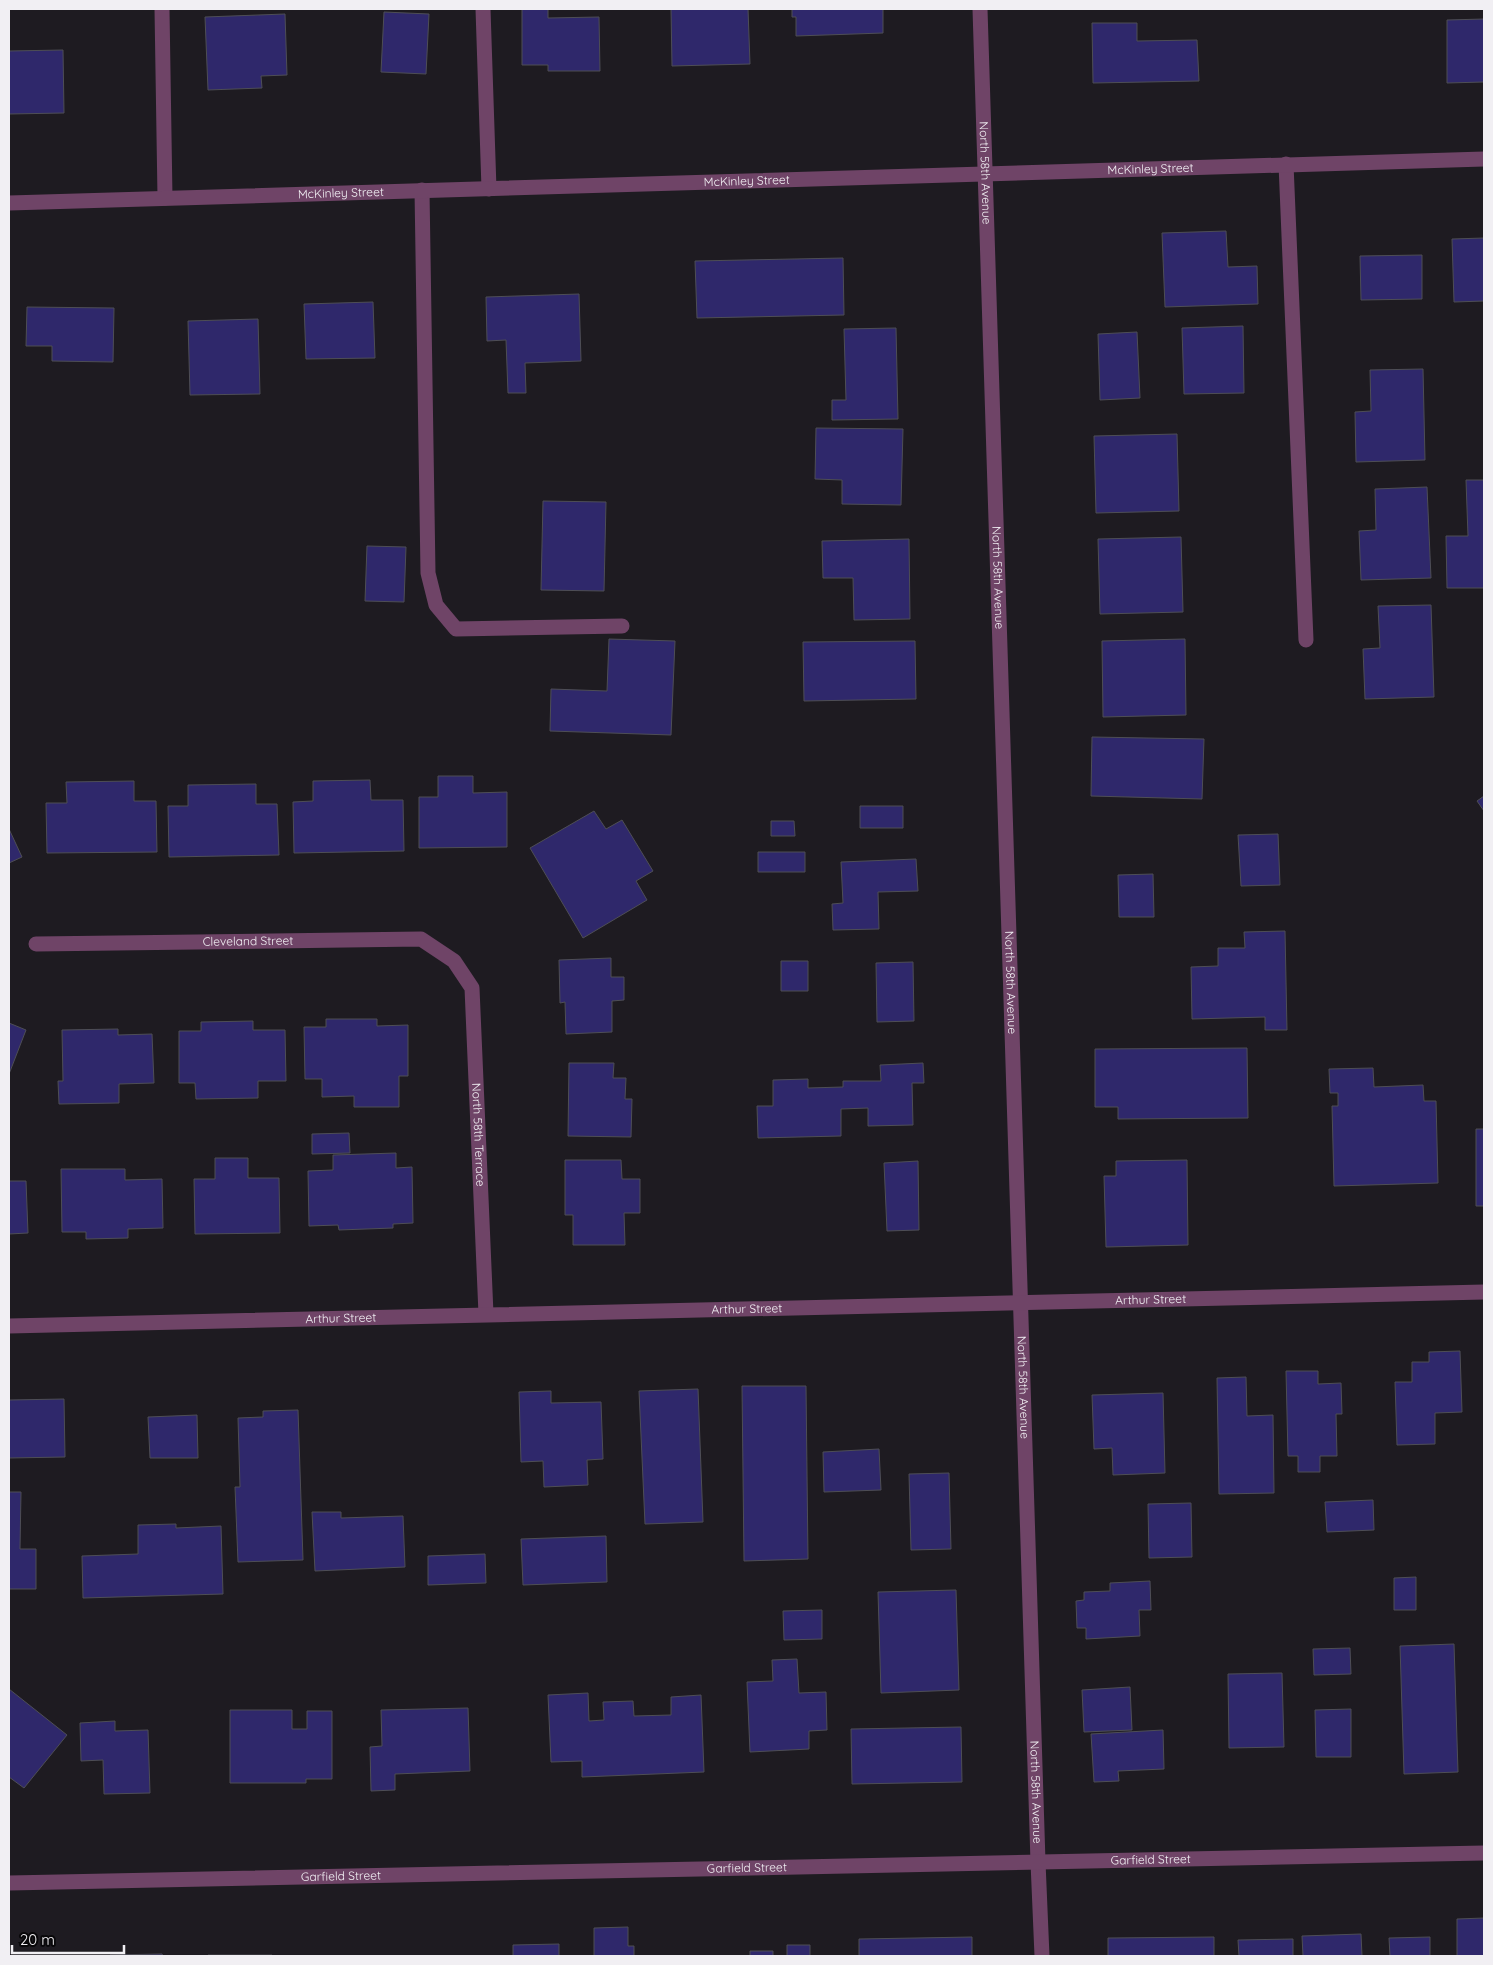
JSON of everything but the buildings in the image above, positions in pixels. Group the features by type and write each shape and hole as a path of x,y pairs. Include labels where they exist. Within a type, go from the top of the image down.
{"street":[{"path":"162,9 165,198"},
{"path":"483,9 489,188"},
{"name":"North 58th Avenue","path":"980,9 1042,1956"},
{"name":"McKinley Street","path":"9,203 1484,159"},
{"path":"1286,164 1306,640"},
{"path":"422,190 428,573 436,605 456,629 622,626"},
{"name":"Cleveland Street","path":"36,944 421,939 454,962"},
{"name":"North 58th Terrace","path":"454,962 472,988 486,1314"},
{"name":"Arthur Street","path":"9,1326 1484,1292"},
{"name":"Garfield Street","path":"9,1883 1484,1853"}]}
